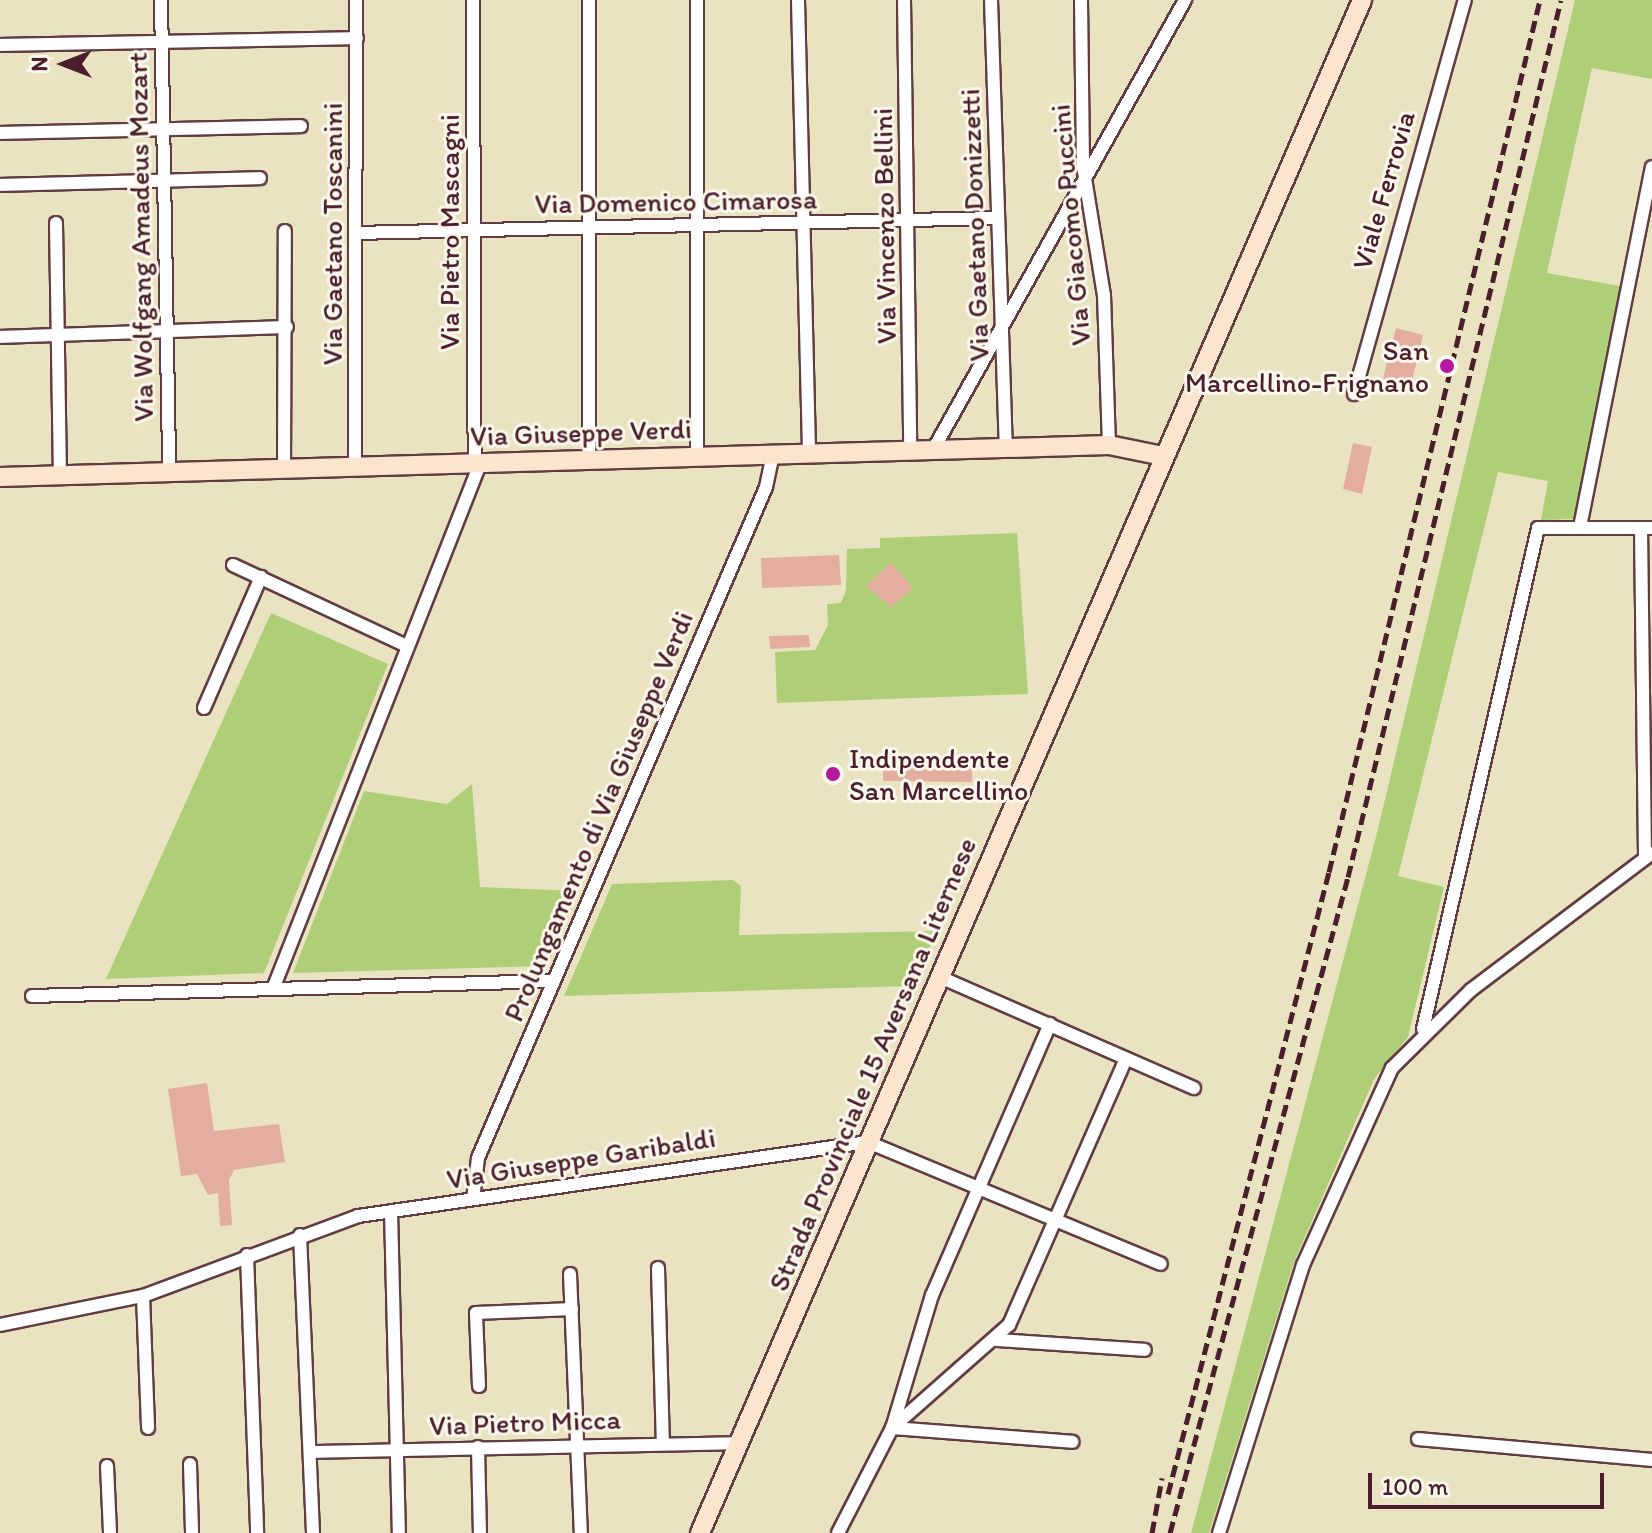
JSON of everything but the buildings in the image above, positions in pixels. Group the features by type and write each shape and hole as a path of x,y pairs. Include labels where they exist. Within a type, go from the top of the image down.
{"main road":[{"name":"Strada Provinciale 15 Aversana Liternese","path":"700,1533 1362,0"},
{"name":"Via Giuseppe Verdi","path":"0,477 1109,445 1163,456"}],"street":[{"name":"Via Wolfgang Amadeus Mozart","path":"161,0 169,473"},
{"name":"Via Gaetano Toscanini","path":"355,467 356,0"},
{"name":"Via Pietro Mascagni","path":"473,0 472,230 478,464"},
{"path":"589,0 589,460"},
{"path":"697,0 697,457"},
{"path":"798,0 809,454"},
{"name":"Via Vincenzo Bellini","path":"904,0 910,451"},
{"name":"Via Gaetano Donizzetti","path":"991,0 1006,448"},
{"name":"Via Giacomo Puccini","path":"1081,0 1084,182 1104,295 1109,445"},
{"path":"933,450 1185,0"},
{"name":"Viale Ferrovia","path":"1354,394 1465,0"},
{"path":"0,45 357,38"},
{"path":"0,133 301,126"},
{"path":"1580,527 1652,167"},
{"path":"0,185 260,178"},
{"name":"Via Domenico Cimarosa","path":"355,233 997,218"},
{"path":"56,223 60,476"},
{"path":"284,470 287,327 285,231"},
{"path":"0,337 287,327"},
{"name":"Prolungamento di Via Giuseppe Verdi","path":"473,1199 478,1158 766,487 773,454"},
{"path":"273,989 478,464"},
{"path":"1219,1533 1303,1265 1362,1121 1423,1029 1648,856 1647,528 1538,528 1534,536 1423,1029"},
{"path":"233,565 407,646"},
{"path":"204,708 261,577"},
{"path":"942,978 1194,1088"},
{"path":"32,996 554,981"},
{"path":"838,1533 892,1428 932,1295 1050,1024"},
{"path":"892,1428 996,1340 1056,1221 1126,1059"},
{"path":"868,1142 1161,1264"},
{"name":"Via Giuseppe Garibaldi","path":"0,1325 143,1296 300,1235 391,1211 868,1142"},
{"path":"391,1211 399,1533"},
{"path":"300,1235 313,1533"},
{"path":"247,1255 257,1533"},
{"path":"658,1268 663,1442"},
{"path":"570,1274 581,1533"},
{"path":"143,1296 148,1428"},
{"path":"479,1386 476,1313 572,1309"},
{"path":"996,1340 1145,1350"},
{"path":"892,1428 1072,1442"},
{"path":"1418,1439 1652,1460"},
{"name":"Via Pietro Micca","path":"311,1452 663,1442 740,1443"},
{"path":"478,1447 480,1533"},
{"path":"190,1464 192,1533"},
{"path":"107,1466 110,1533"}],"green space":[{"path":"1575,0 1652,0 1652,79 1592,68 1547,273 1620,286 1577,519 1541,520 1548,481 1498,472 1398,876 1444,887 1408,1037 1374,1079 1294,1262 1209,1533 1191,1533 1377,833"},
{"path":"1017,533 1028,694 777,703 775,652 815,650 828,625 827,604 841,603 846,590 847,549 880,548 880,538"},
{"path":"271,613 388,664 264,973 106,979"},
{"path":"472,784 480,887 579,891 547,966 293,973 364,791 447,804"},
{"path":"733,880 741,886 739,935 937,931 912,986 564,996 612,884"}],"railway":[{"path":"1168,1494 1329,872 1540,0"},
{"path":"1170,1533 1348,877 1561,0"},
{"path":"1152,1533 1162,1478"}],"place":[{"name":"San Marcellino-Frignano","path":"1447,366"},
{"name":"Indipendente San Marcellino","path":"833,774"}]}
